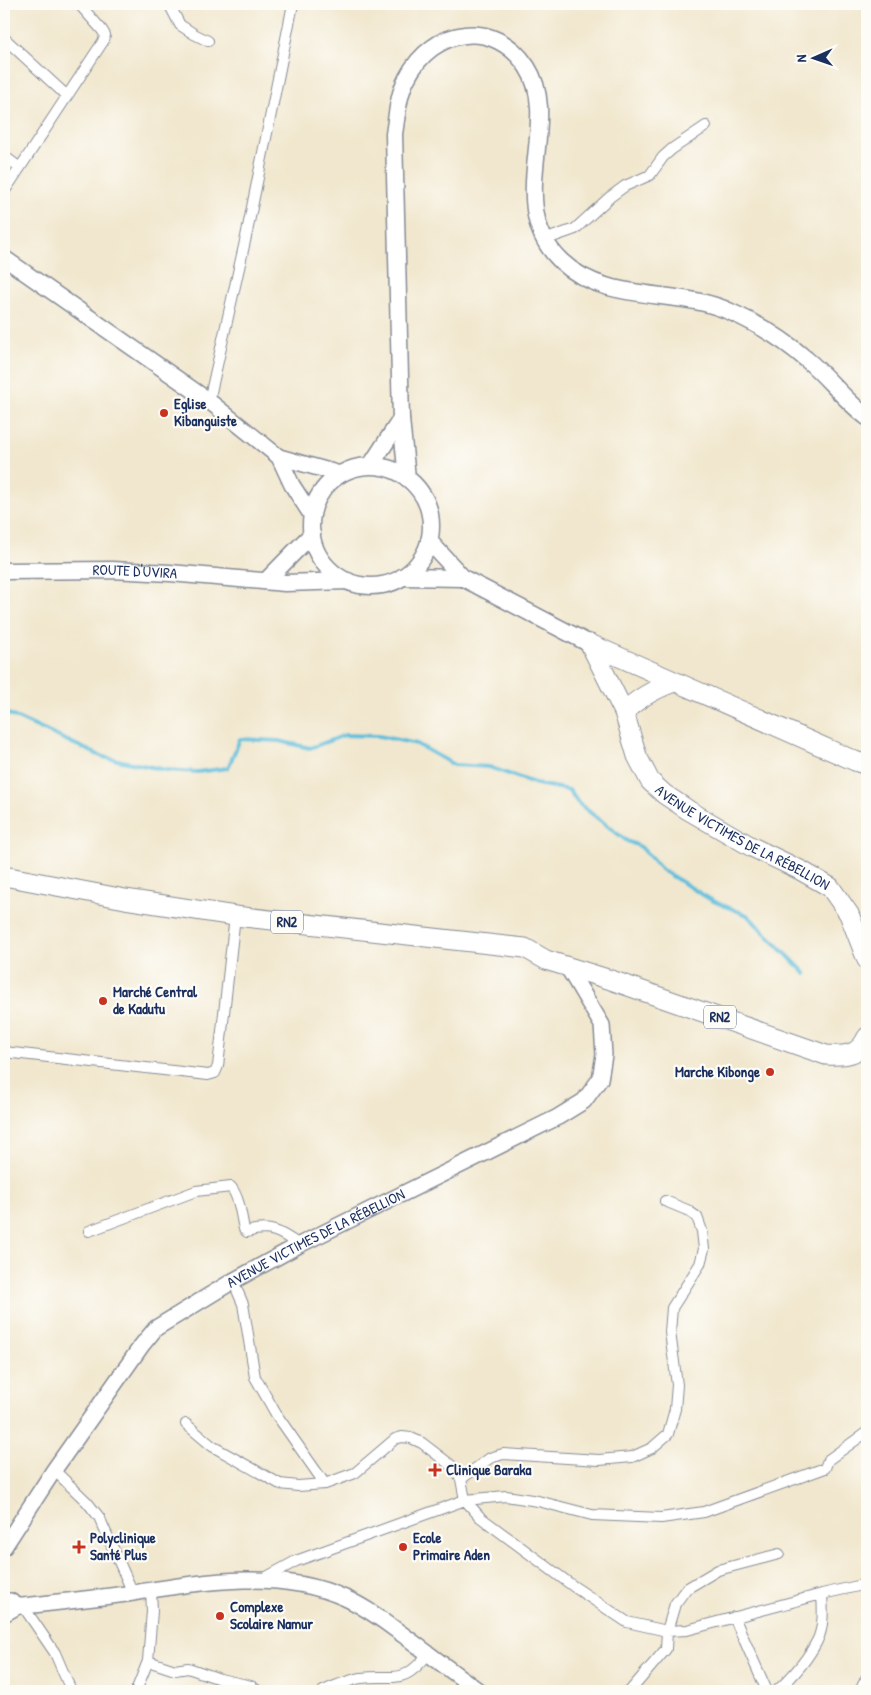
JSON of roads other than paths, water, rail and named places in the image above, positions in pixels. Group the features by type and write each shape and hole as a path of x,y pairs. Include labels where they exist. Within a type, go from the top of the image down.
{"highway":[{"path":"590,644 867,765"},
{"name":"AVENUE VICTIMES DE LA RÉBELLION","path":"590,644 624,712 637,756 650,781 664,794 688,810 752,847 830,887 849,914 867,960"},
{"path":"624,712 636,701 657,688 674,682"},
{"name":"RN2","path":"7,880 235,916 524,948 546,960 568,968 611,980 826,1055 842,1056 851,1054 864,1045 867,1037"}],"main road":[{"path":"407,478 401,419 394,134 400,99 406,79 416,63 442,41 454,36 480,36 506,44 518,55 528,69 535,84 538,100 539,125 533,188 534,206 544,240 560,261 576,274 597,284 626,292 696,301 729,311 759,326 807,359 853,406 867,416"},
{"path":"371,465 401,419"},
{"path":"371,465 388,468 407,478 424,498 429,512 429,541 422,557 402,577 389,583 361,585 348,581 334,573 324,562 316,549 312,534 312,516 317,499 327,484 340,474 355,467 371,465"},
{"path":"266,581 312,534"},
{"path":"429,541 463,578 590,644"},
{"name":"ROUTE D'UVIRA","path":"4,571 131,571 302,583 348,581"},
{"path":"402,577 463,578"}],"street":[{"path":"4,192 104,40 105,35 102,30 79,4"},
{"path":"169,4 180,25 208,41"},
{"path":"208,401 246,237 293,4"},
{"path":"4,38 67,96"},
{"path":"544,240 575,229 610,196 625,186 650,175 663,157 672,149 706,126"},
{"path":"4,156 20,168"},
{"path":"4,258 208,401 279,457 340,474"},
{"path":"279,457 292,485 312,516"},
{"path":"4,1052 208,1075 215,1073 218,1066 235,916"},
{"name":"AVENUE VICTIMES DE LA RÉBELLION","path":"4,1547 54,1470 156,1328 233,1281 299,1245 558,1118 584,1101 600,1079 604,1055 602,1025 568,968"},
{"path":"89,1231 196,1191 231,1187 235,1192 244,1229 247,1232 266,1228 274,1230 282,1233 299,1245"},
{"path":"461,1479 490,1458 503,1454 599,1460 632,1457 652,1448 668,1434 675,1410 677,1385 670,1332 672,1308 700,1264 704,1249 702,1231 697,1217 687,1210 665,1201"},
{"path":"233,1281 243,1304 255,1377 276,1414 325,1484"},
{"path":"186,1424 212,1446 280,1484 298,1486 325,1484 355,1473 395,1439 402,1437 412,1438 422,1443 452,1466 461,1479 464,1500 480,1517 573,1586 627,1622 667,1631 687,1630 867,1584"},
{"path":"264,1579 296,1561 464,1500 506,1496 538,1500 592,1515 634,1518 661,1518 697,1513 825,1468 828,1460 867,1432"},
{"path":"54,1470 87,1502 99,1517 133,1592"},
{"path":"630,1691 666,1650 667,1631 675,1604 686,1589 718,1570 779,1554"},
{"path":"4,1614 15,1605 180,1585 264,1579 321,1589 367,1608 479,1691"},
{"path":"136,1691 148,1661 152,1610 151,1589"},
{"path":"777,1691 790,1679 817,1641 824,1612 822,1594"},
{"path":"15,1605 56,1652 70,1688"},
{"path":"734,1617 766,1691"},
{"path":"324,1691 360,1678 396,1678 417,1668 428,1654"},
{"path":"148,1661 175,1670 188,1668 220,1679 251,1686 258,1691"},
{"path":"860,1691 867,1677"}],"waterway":[{"path":"4,712 103,757 166,770 197,772 228,768 240,739 279,741 310,748 345,735 379,736 417,744 454,765 489,767 537,784 569,790 578,803 627,841 641,847 662,870 713,901 747,915 806,974"}],"place":[{"name":"Eglise Kibanguiste","path":"164,413"},
{"name":"Marché Central de Kadutu","path":"103,1001"},
{"name":"Marche Kibonge","path":"770,1072"},
{"name":"Clinique Baraka","path":"435,1470"},
{"name":"Polyclinique Santé Plus","path":"79,1547"},
{"name":"Ecole Primaire Aden","path":"403,1547"},
{"name":"Complexe Scolaire Namur","path":"220,1616"}]}
